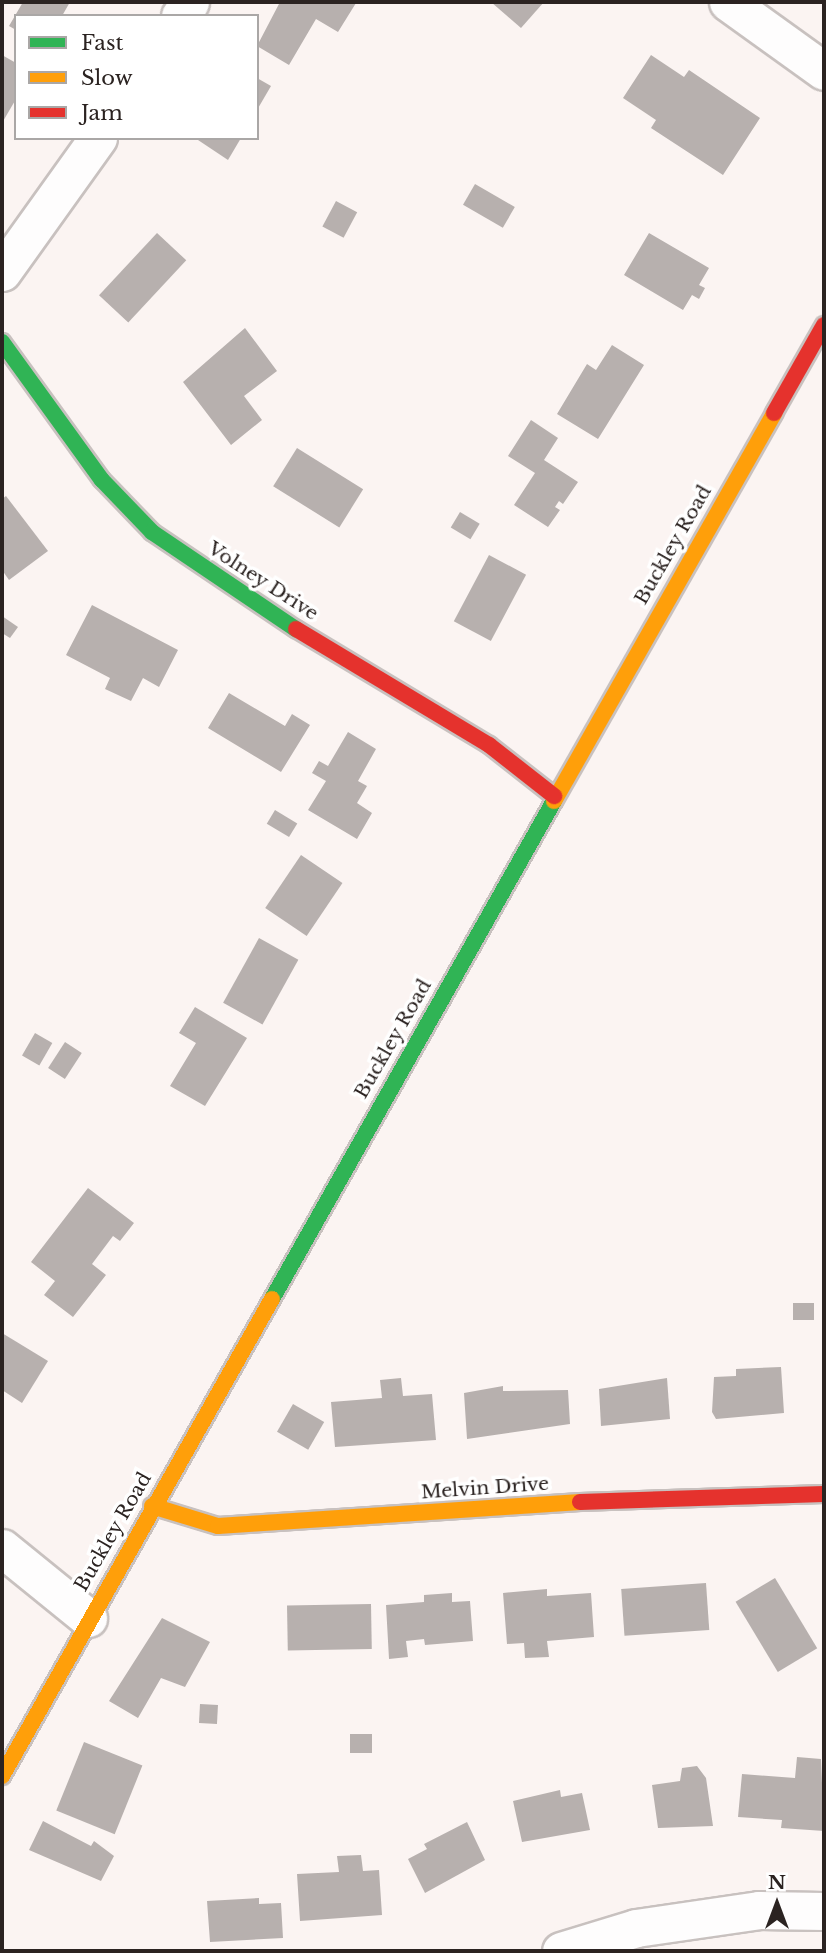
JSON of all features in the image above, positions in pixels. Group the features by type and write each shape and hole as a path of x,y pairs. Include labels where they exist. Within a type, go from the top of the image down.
{"street":[{"path":"728,2 824,71"},
{"path":"2,272 97,140"},
{"name":"Buckley Road","path":"2,1776 88,1618 824,325"},
{"name":"Volney Drive","path":"2,342 102,480 152,532 249,600 489,745 554,796"},
{"name":"Melvin Drive","path":"152,1506 218,1526 661,1497 824,1494"},
{"path":"2,1548 88,1618"},
{"path":"561,1951 636,1928 759,1910 824,1911"}],"building":[{"path":"23,2 70,2 63,14 16,14"},
{"path":"280,2 356,3 338,32 316,19 289,65 259,47 259,42"},
{"path":"491,2 544,2 521,28"},
{"path":"2,55 14,62 14,102 2,123"},
{"path":"651,55 684,77 689,70 760,118 723,175 651,128 656,120 623,98"},
{"path":"259,79 271,86 259,107"},
{"path":"198,140 240,140 228,160"},
{"path":"475,184 515,207 503,228 463,205"},
{"path":"336,201 357,212 344,238 322,227"},
{"path":"157,233 186,260 128,322 99,295"},
{"path":"649,233 709,268 699,285 705,288 699,299 692,295 683,310 624,275"},
{"path":"245,328 277,371 244,396 262,420 231,445 183,382"},
{"path":"612,345 644,365 598,439 557,414 587,364 596,370"},
{"path":"531,420 558,438 544,460 578,482 563,504 559,501 555,507 560,510 548,527 514,505 535,473 508,456"},
{"path":"297,448 363,489 339,527 273,486"},
{"path":"6,496 48,551 9,580 2,570 2,499"},
{"path":"460,512 480,524 470,539 451,527"},
{"path":"489,555 526,575 491,641 454,621"},
{"path":"92,605 178,650 159,687 143,678 131,701 105,689 110,678 66,655"},
{"path":"2,616 18,627 10,638 2,633"},
{"path":"229,693 285,726 292,714 310,725 281,772 208,728"},
{"path":"348,732 376,749 358,781 367,786 357,803 372,813 357,839 308,810 326,781 312,773 319,761 328,766"},
{"path":"275,810 297,823 289,837 267,824"},
{"path":"301,855 342,883 307,936 265,908"},
{"path":"259,938 298,960 262,1025 223,1003"},
{"path":"195,1007 247,1038 205,1106 170,1086 196,1043 179,1033"},
{"path":"35,1033 52,1043 39,1066 22,1056"},
{"path":"65,1042 82,1053 65,1079 48,1068"},
{"path":"88,1188 134,1223 120,1241 113,1236 92,1264 106,1275 73,1317 44,1295 55,1281 31,1262"},
{"path":"793,1303 814,1303 814,1320 793,1320"},
{"path":"2,1333 48,1361 22,1403 2,1390"},
{"path":"781,1367 784,1413 716,1419 712,1412 714,1377 736,1376 736,1369"},
{"path":"401,1378 403,1396 432,1394 436,1440 335,1447 331,1402 382,1398 380,1380"},
{"path":"667,1378 670,1419 601,1426 599,1389"},
{"path":"503,1386 503,1391 568,1390 570,1424 467,1439 464,1393"},
{"path":"293,1404 324,1422 308,1450 277,1432"},
{"path":"775,1578 817,1648 778,1672 736,1602"},
{"path":"706,1583 709,1630 624,1636 621,1589"},
{"path":"547,1589 547,1596 591,1593 594,1637 547,1641 549,1657 525,1658 524,1643 507,1644 503,1593"},
{"path":"452,1593 452,1602 470,1601 473,1641 425,1645 424,1639 406,1641 408,1657 389,1659 386,1605 424,1602 424,1595"},
{"path":"371,1604 372,1649 288,1650 287,1605"},
{"path":"162,1618 210,1642 185,1687 161,1678 138,1718 109,1701"},
{"path":"200,1704 218,1705 217,1724 199,1723"},
{"path":"350,1734 372,1734 372,1753 350,1753"},
{"path":"84,1742 142,1766 115,1834 56,1811"},
{"path":"797,1757 821,1759 824,1831 781,1828 782,1820 738,1817 742,1774 795,1778"},
{"path":"697,1766 706,1778 713,1826 658,1828 652,1785 680,1781 682,1768"},
{"path":"560,1790 561,1797 582,1793 590,1830 522,1842 513,1801"},
{"path":"43,1821 91,1846 94,1841 114,1856 101,1881 29,1850"},
{"path":"467,1822 485,1860 425,1893 408,1859 427,1849 424,1844"},
{"path":"361,1855 363,1871 379,1870 382,1915 300,1921 297,1874 339,1872 337,1856"},
{"path":"259,1898 259,1904 281,1903 283,1938 210,1942 207,1901"}],"traffic: fast":[{"path":"2,342 102,480 152,532 296,629"},
{"path":"272,1299 554,801"}],"traffic: slow":[{"path":"554,801 774,413"},
{"path":"2,1776 272,1299"},
{"path":"152,1506 218,1526 580,1502"}],"traffic: jam":[{"path":"774,413 824,325"},
{"path":"296,629 489,745 554,796"},
{"path":"580,1502 824,1494"}]}
